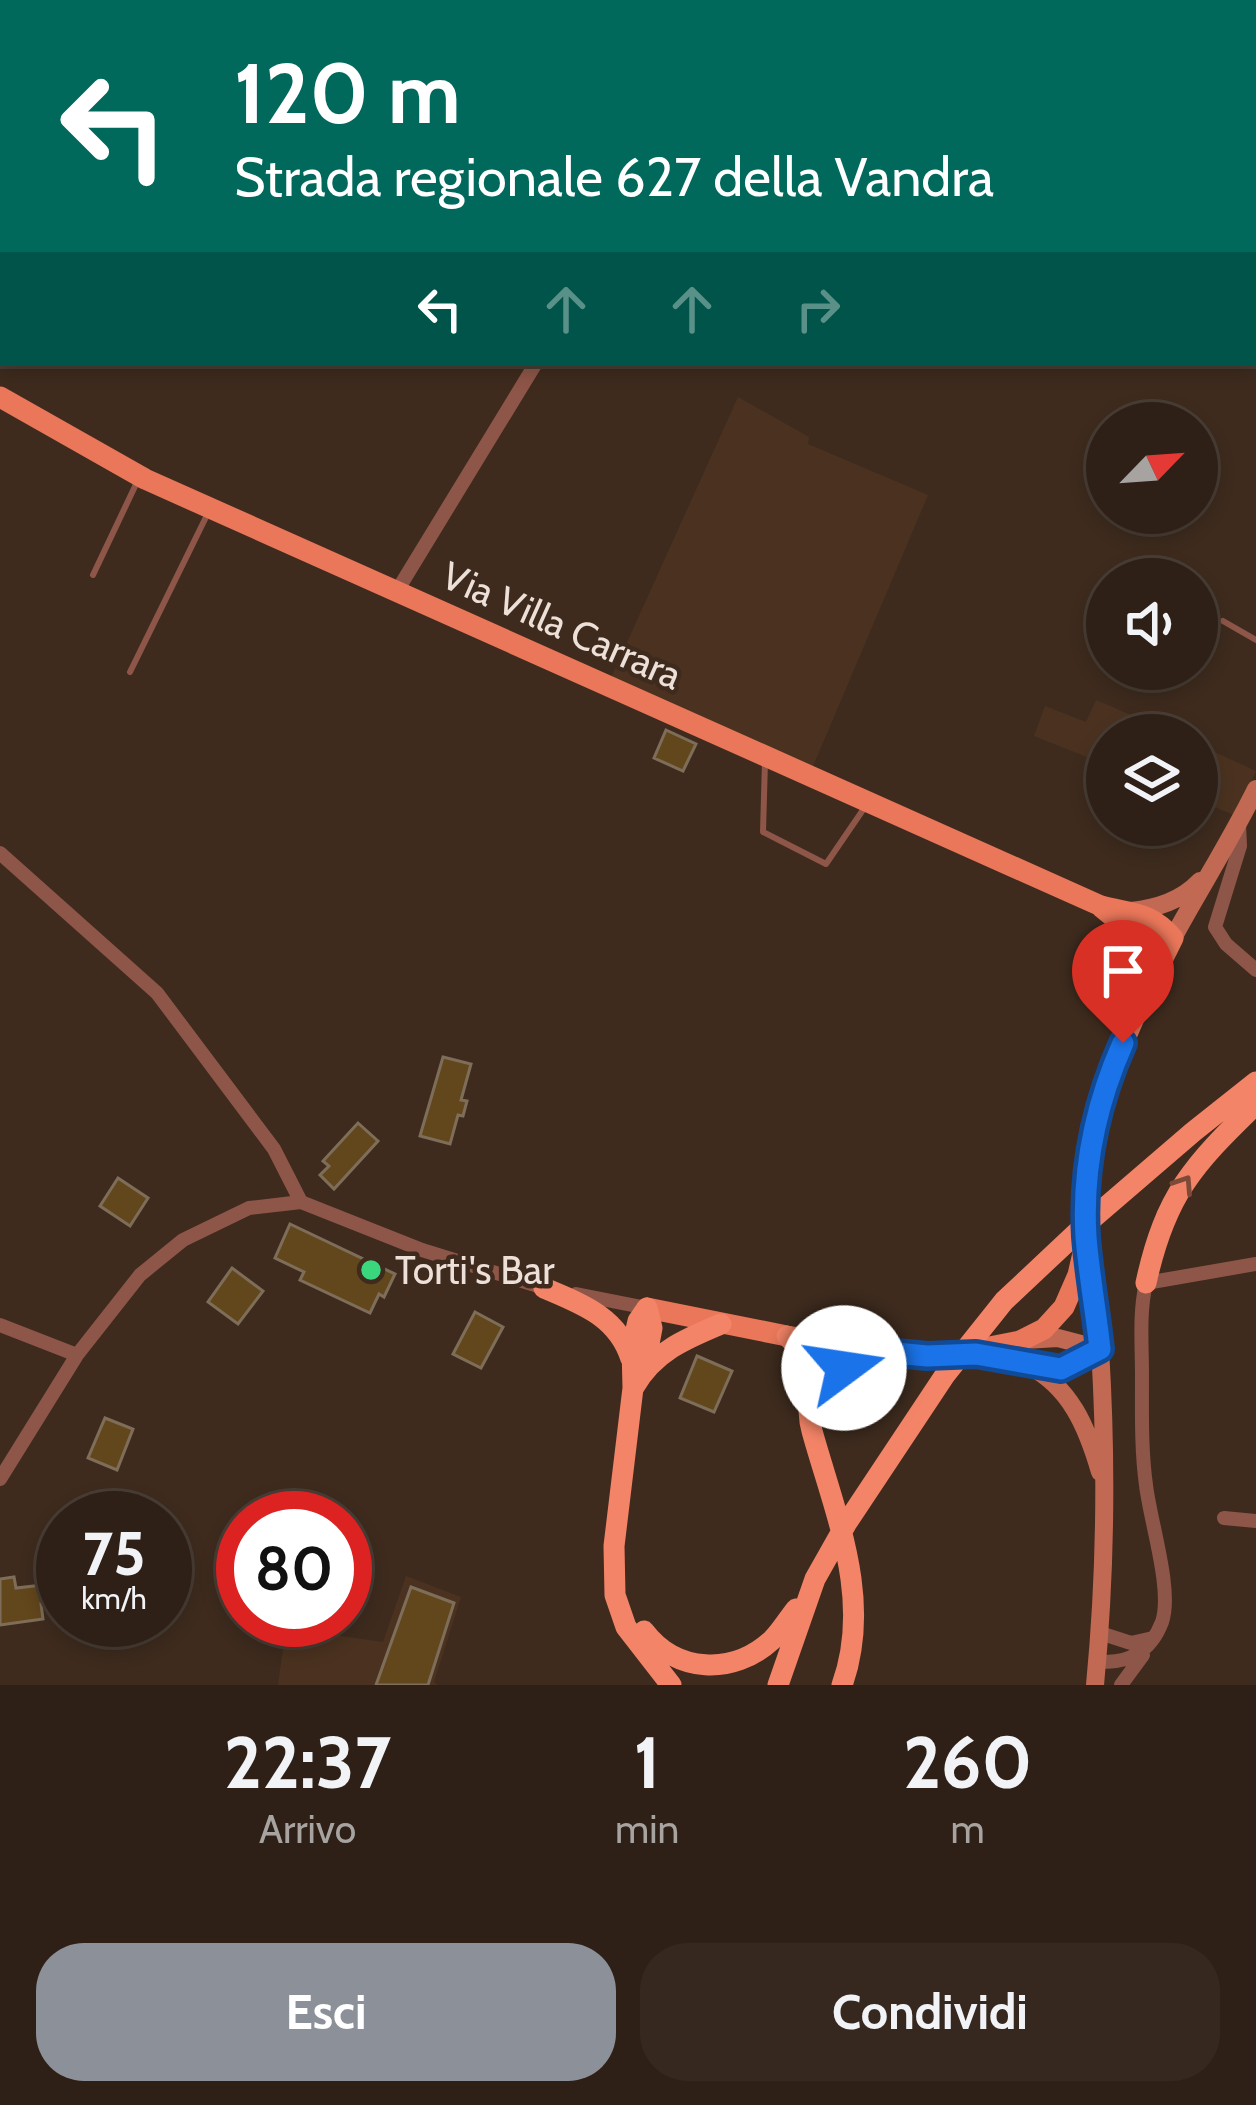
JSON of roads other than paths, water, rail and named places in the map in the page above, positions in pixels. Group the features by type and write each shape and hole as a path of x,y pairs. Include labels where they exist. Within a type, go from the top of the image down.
{"highway":[{"path":"614,1546 627,1600 639,1624 664,1653 685,1662 715,1665 736,1660 772,1640 812,1586 908,1429 1004,1300 1086,1223 1256,1082"},
{"path":"1146,1283 1162,1223 1181,1186 1256,1104"},
{"path":"544,1288 608,1321 622,1337 636,1373"},
{"path":"647,1308 652,1328 636,1373 614,1546 614,1595 626,1627 670,1685"},
{"path":"636,1373 672,1346 721,1324"},
{"path":"787,1336 808,1358 809,1418 853,1587 853,1646 842,1685"},
{"path":"818,1447 817,1416 830,1382 844,1368 886,1352"},
{"path":"778,1685 812,1586"}],"main road":[{"name":"Via Villa Carrara","path":"0,397 140,476 1115,911 1151,919 1173,938"},
{"path":"1095,1685 1107,1493 1100,1349 1086,1235 1094,1127 1106,1082 1140,1005 1256,789"},
{"path":"1140,1005 1140,956 1115,911 1163,905 1193,889 1208,873"},
{"path":"647,1308 886,1352 1008,1358 1022,1352 1064,1307 1078,1275 1086,1235"},
{"path":"1022,1352 1061,1369 1100,1349"},
{"path":"1022,1352 1068,1397 1090,1440 1107,1493"}],"street":[{"path":"397,591 534,366"},
{"path":"1239,824 1240,846 1215,927 1226,944 1256,970"},
{"path":"0,853 158,993 274,1149 301,1202"},
{"path":"0,1479 77,1355 140,1274 183,1240 249,1208 301,1202 422,1250 544,1288 647,1308"},
{"path":"1121,1685 1160,1625 1165,1608 1145,1480 1142,1337 1146,1283 1256,1264"},
{"path":"0,1325 77,1355"},
{"path":"1224,1518 1256,1521"},
{"path":"1100,1633 1131,1643 1150,1642"},
{"path":"1098,1661 1126,1660 1150,1642"}],"lane":[{"path":"93,575 140,476"},
{"path":"130,671 210,508"},
{"path":"1223,621 1256,640"},
{"path":"765,755 763,832 826,864 869,802"}],"place":[{"name":"Torti's Bar","path":"371,1270"}]}
